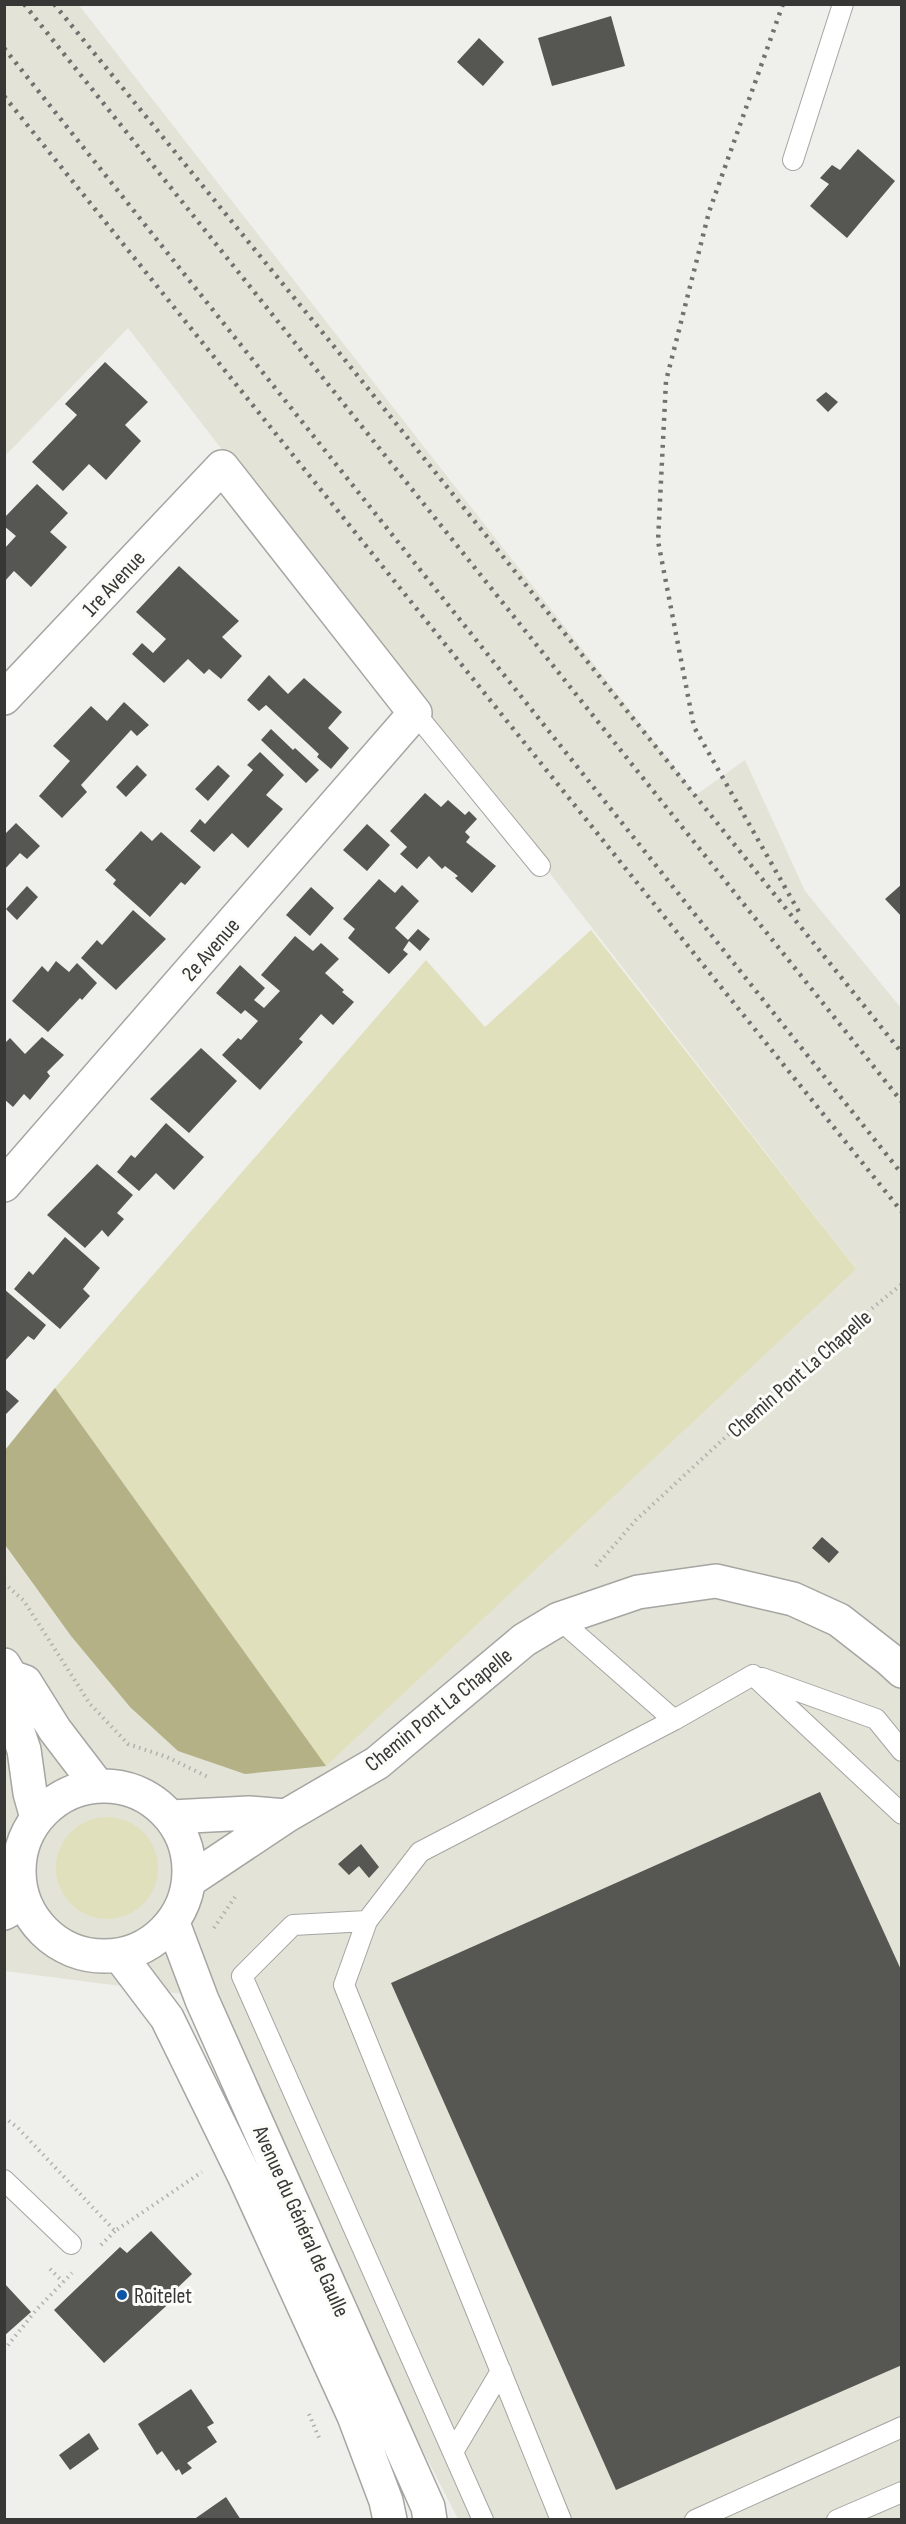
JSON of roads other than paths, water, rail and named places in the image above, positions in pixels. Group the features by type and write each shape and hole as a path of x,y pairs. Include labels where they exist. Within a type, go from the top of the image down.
{"street":[{"name":"1re Avenue","path":"4,698 222,467 415,713"},
{"name":"2e Avenue","path":"4,1185 415,713"},
{"name":"Chemin Pont La Chapelle","path":"190,1880 286,1816 377,1763 524,1640 559,1619 638,1592 716,1581 792,1599 839,1620 902,1671"},
{"path":"37,1818 30,1793 24,1750 7,1687 25,1682 55,1730 97,1785"},
{"path":"97,1785 125,1788 150,1799 171,1817 187,1847 190,1880 184,1903 173,1923 150,1944 120,1956 101,1957 69,1950 14,1908 23,1844 37,1818 64,1795 97,1785"},
{"path":"171,1817 249,1814 286,1816"},
{"name":"Avenue du Général de Gaulle","path":"173,1923 202,2000 428,2507 430,2520"},
{"name":"Avenue du Général de Gaulle","path":"120,1956 166,2018 244,2175 354,2416 386,2501 390,2520"}],"lane":[{"path":"793,160 843,4"},
{"path":"415,713 540,866"},
{"path":"559,1619 674,1720"},
{"path":"561,2520 344,1984 367,1921 420,1852 674,1720 753,1674"},
{"path":"753,1674 876,1719 902,1751"},
{"path":"753,1674 902,1814"},
{"path":"367,1921 293,1925 242,1976 483,2520"},
{"path":"4,2180 70,2244"},
{"path":"453,2451 501,2371"},
{"path":"695,2520 902,2427"},
{"path":"837,2520 902,2492"}],"railway":[{"path":"24,4 902,1102"},
{"path":"54,4 345,360 902,1053"},
{"path":"783,4 709,212 666,381 658,541 694,727 799,912"},
{"path":"4,48 902,1174"},
{"path":"4,96 902,1212"}],"place":[{"name":"Roitelet","path":"122,2295"}]}
